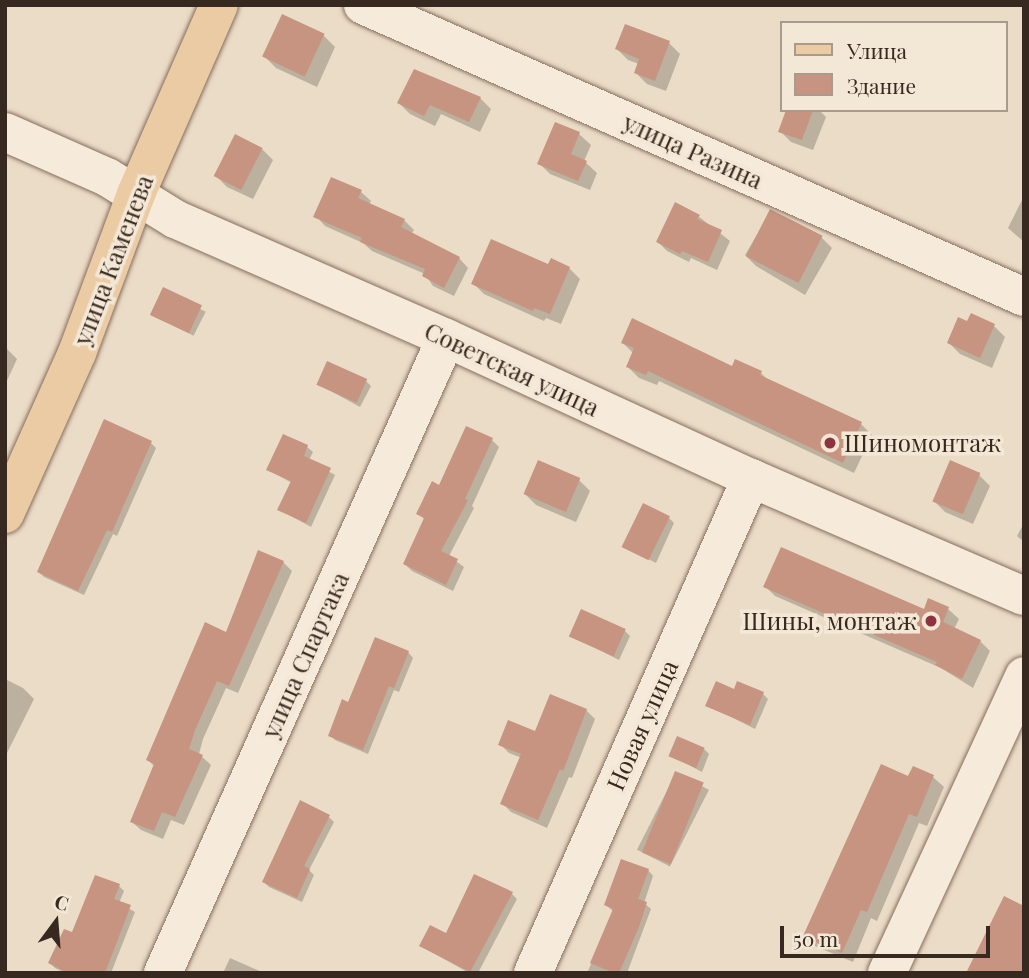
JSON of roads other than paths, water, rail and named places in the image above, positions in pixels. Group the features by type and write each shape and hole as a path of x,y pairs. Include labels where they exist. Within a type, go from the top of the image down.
{"main road":[{"name":"улица Каменева","path":"5,514 77,353 136,194 219,5"}],"street":[{"name":"улица Разина","path":"363,5 1024,297"},
{"name":"Советская улица","path":"5,132 107,177 175,219 446,338 751,478 1024,596"},
{"name":"улица Спартака","path":"163,973 446,338"},
{"name":"Новая улица","path":"533,973 751,478"},
{"path":"887,973 1024,676"}],"place":[{"name":"Шиномонтаж","path":"830,443"},
{"name":"Шины, монтаж","path":"931,621"}]}
